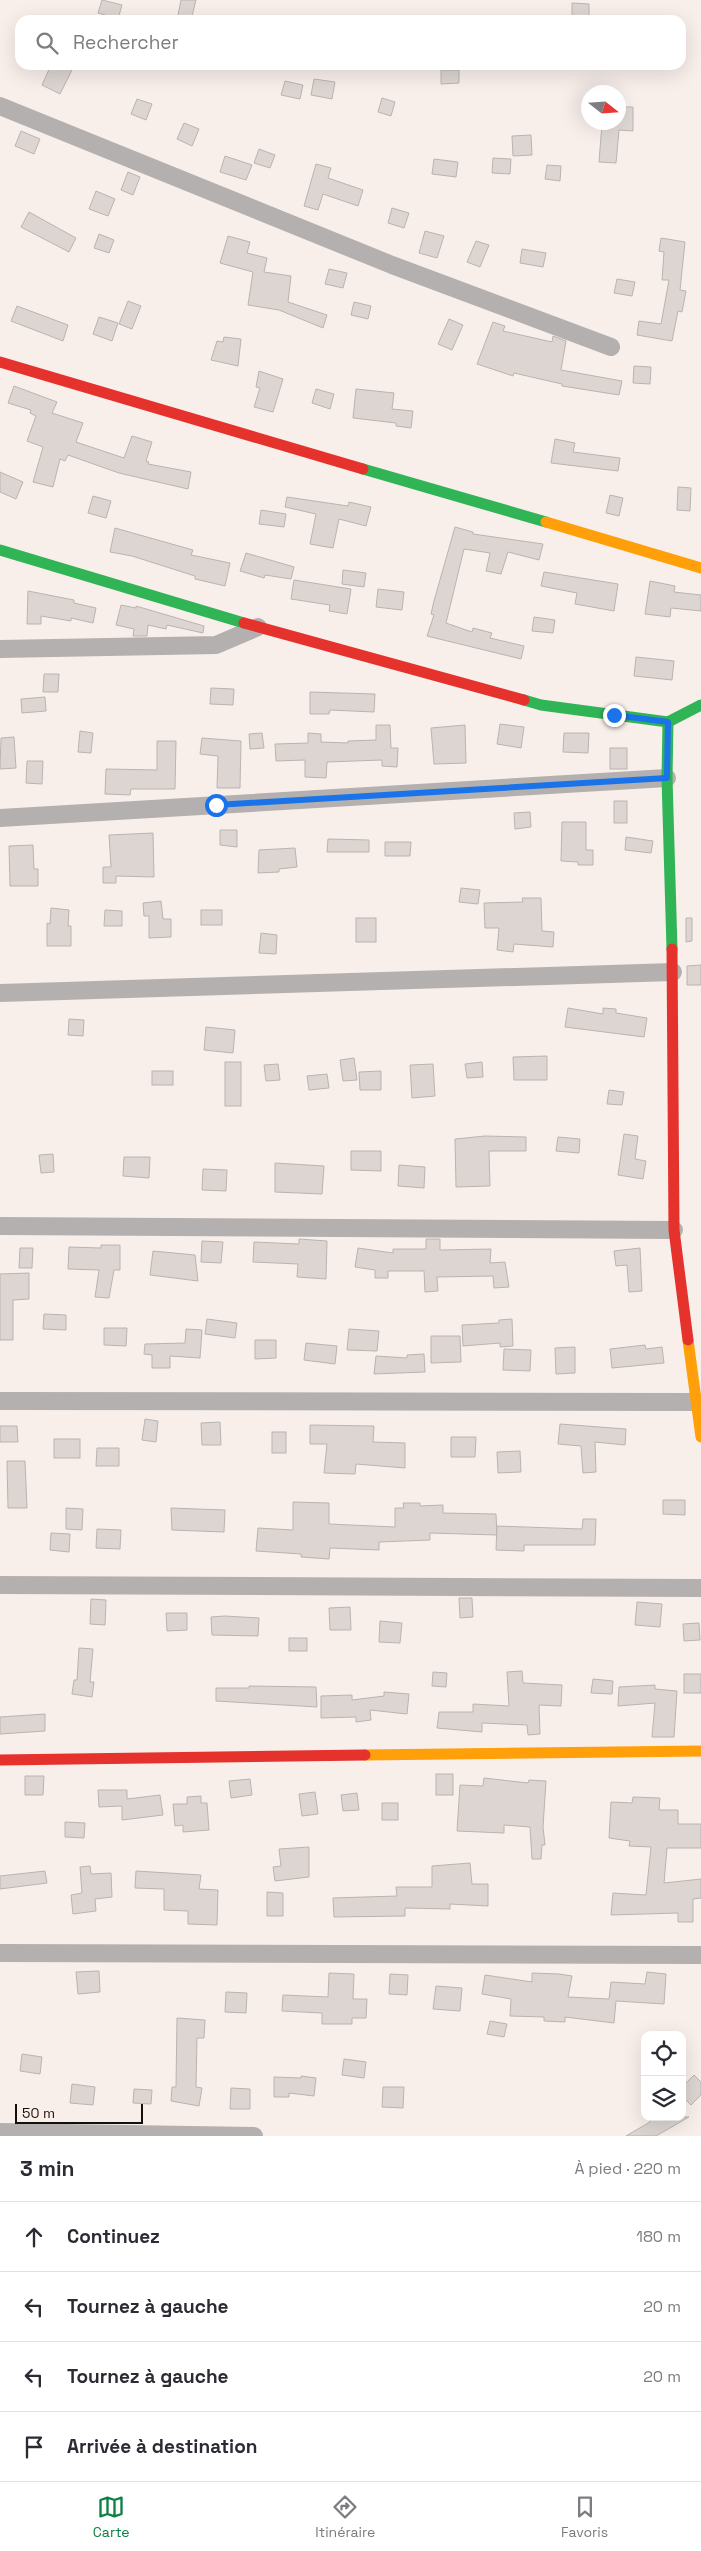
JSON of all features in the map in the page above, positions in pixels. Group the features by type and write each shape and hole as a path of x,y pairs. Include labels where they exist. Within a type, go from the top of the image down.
{"street":[{"path":"0,106 392,265 612,347"},
{"path":"0,362 701,568"},
{"path":"0,550 258,627 541,705 668,722 701,705"},
{"path":"0,649 216,645 258,627"},
{"path":"668,722 667,778 673,972 674,1230 698,1402 701,1437"},
{"path":"0,818 667,778"},
{"path":"0,993 673,972"},
{"path":"0,1226 674,1230"},
{"path":"0,1401 698,1402"},
{"path":"0,1585 701,1588"},
{"path":"0,1760 701,1752"},
{"path":"0,1953 701,1955"},
{"path":"0,2132 254,2136"}],"building":[{"path":"102,0 122,5 119,15 98,13"},
{"path":"181,0 196,0 192,15 178,15"},
{"path":"572,3 589,4 589,15 572,15"},
{"path":"49,70 72,70 60,94 42,85"},
{"path":"441,70 459,70 459,83 441,84"},
{"path":"314,79 335,82 332,99 311,95"},
{"path":"285,81 303,85 300,99 281,95"},
{"path":"382,98 395,102 391,116 378,112"},
{"path":"137,99 152,104 146,120 131,114"},
{"path":"626,107 633,107 633,131 619,130 626,130"},
{"path":"184,123 199,129 192,146 177,139"},
{"path":"601,130 619,130 616,163 599,162"},
{"path":"21,131 40,139 34,154 15,146"},
{"path":"531,135 532,155 513,156 512,136"},
{"path":"259,149 275,155 270,168 254,163"},
{"path":"225,156 252,165 246,180 220,172"},
{"path":"493,158 511,159 510,174 492,173"},
{"path":"434,159 458,162 456,177 432,174"},
{"path":"316,164 331,168 328,178 363,190 358,206 323,194 318,210 304,206"},
{"path":"547,165 561,166 560,181 545,179"},
{"path":"128,172 140,177 133,195 121,190"},
{"path":"96,191 115,199 108,216 89,209"},
{"path":"392,208 409,213 404,228 388,223"},
{"path":"29,212 76,238 69,252 21,227"},
{"path":"425,231 444,236 437,258 419,253"},
{"path":"99,234 114,240 109,253 94,248"},
{"path":"228,236 250,242 247,253 267,258 264,272 291,276 288,302 327,315 323,328 279,310 248,305 253,272 220,263"},
{"path":"661,238 685,242 680,290 686,291 682,312 678,311 672,341 637,335 639,321 661,324 669,280 662,280 664,252 659,251"},
{"path":"476,241 489,245 480,267 467,262"},
{"path":"522,249 546,253 543,267 520,263"},
{"path":"329,269 347,273 343,288 325,284"},
{"path":"617,279 635,282 632,296 614,293"},
{"path":"128,301 141,306 132,329 119,324"},
{"path":"354,302 371,306 368,319 351,315"},
{"path":"17,306 68,325 63,341 11,321"},
{"path":"99,317 118,323 112,341 93,334"},
{"path":"449,319 463,325 452,350 438,344"},
{"path":"493,322 505,326 503,331 552,342 553,336 566,341 561,370 622,381 619,395 562,386 562,384 514,373 513,376 477,364"},
{"path":"224,337 241,339 238,366 211,360 217,341 223,342"},
{"path":"634,366 651,367 650,384 633,383"},
{"path":"259,371 283,379 273,412 254,407 260,388 256,387"},
{"path":"14,386 57,402 52,413 83,423 76,442 124,458 132,436 152,442 146,461 149,462 148,464 191,472 188,489 119,473 68,455 65,461 60,459 53,487 33,482 43,447 27,441 36,416 30,413 31,410 8,403"},
{"path":"316,389 334,394 330,409 312,403"},
{"path":"356,389 394,393 392,409 413,411 411,428 396,426 396,423 353,418"},
{"path":"555,439 575,443 573,452 620,458 618,471 551,463"},
{"path":"0,472 23,482 16,499 0,492"},
{"path":"678,487 691,488 690,511 677,510"},
{"path":"610,495 623,498 619,516 606,513"},
{"path":"93,496 111,501 106,518 88,513"},
{"path":"287,497 348,506 349,502 371,507 366,526 339,519 333,548 310,544 316,514 285,507"},
{"path":"261,510 286,514 284,527 259,524"},
{"path":"455,527 473,532 473,534 543,544 539,560 508,552 501,574 486,571 490,553 464,549 446,623 472,632 473,628 492,633 490,638 524,646 521,659 427,636 434,615 431,614 434,601"},
{"path":"115,528 193,550 191,555 230,563 225,586 195,579 195,576 132,556 110,552"},
{"path":"246,553 294,567 291,579 265,575 264,578 240,571"},
{"path":"343,570 366,573 364,587 342,584"},
{"path":"544,572 618,584 614,611 575,604 577,593 541,586"},
{"path":"294,580 351,589 347,614 329,611 330,605 291,599"},
{"path":"650,581 675,586 674,592 701,595 701,611 671,608 670,617 645,614"},
{"path":"378,589 404,592 402,610 376,607"},
{"path":"28,591 74,600 74,603 96,608 93,623 71,618 71,621 41,616 41,624 27,624"},
{"path":"121,605 136,608 136,606 204,626 203,633 167,625 166,629 148,625 147,636 133,636 134,629 116,625"},
{"path":"534,617 555,620 553,633 532,631"},
{"path":"636,657 674,661 672,680 634,676"},
{"path":"44,674 59,674 58,692 43,692"},
{"path":"211,688 234,689 233,705 210,704"},
{"path":"310,692 375,694 374,712 330,710 329,714 310,714"},
{"path":"45,697 46,711 22,713 21,699"},
{"path":"500,724 524,727 521,748 497,744"},
{"path":"376,725 390,725 391,748 398,748 397,767 382,766 382,760 327,762 326,778 305,777 305,760 276,761 275,744 308,743 308,733 321,734 321,742 348,743 348,741 376,740"},
{"path":"465,725 466,763 434,764 431,728"},
{"path":"80,731 93,733 91,753 78,752"},
{"path":"262,733 264,748 250,749 249,734"},
{"path":"564,733 589,733 588,753 563,752"},
{"path":"14,737 16,768 0,769 1,738"},
{"path":"202,738 241,741 240,788 217,788 218,756 200,754"},
{"path":"157,741 176,741 175,789 131,789 130,795 105,794 106,769 157,770"},
{"path":"610,748 627,748 627,769 610,769"},
{"path":"27,761 43,761 42,784 26,783"},
{"path":"614,801 627,801 627,823 614,823"},
{"path":"530,812 531,827 515,829 514,813"},
{"path":"562,822 586,822 586,850 593,850 593,865 578,865 578,862 561,861"},
{"path":"220,830 237,830 237,847 220,845"},
{"path":"153,833 154,877 116,876 116,883 103,883 103,867 111,867 109,835"},
{"path":"626,837 653,841 651,853 625,850"},
{"path":"328,839 369,840 369,852 327,852"},
{"path":"385,842 411,842 410,856 385,856"},
{"path":"33,845 34,869 38,869 38,886 10,886 9,846"},
{"path":"295,848 297,867 279,869 279,872 258,873 259,850"},
{"path":"461,888 480,890 478,904 459,902"},
{"path":"522,898 541,898 542,931 554,932 553,947 514,944 513,952 497,950 499,928 485,928 484,903 523,902"},
{"path":"161,901 163,919 171,919 171,937 149,938 149,916 144,916 143,903"},
{"path":"51,908 69,910 68,926 71,926 71,946 47,946 47,923 50,924"},
{"path":"105,910 122,911 122,926 104,926"},
{"path":"201,910 222,910 222,925 201,925"},
{"path":"356,918 376,918 376,942 356,942"},
{"path":"686,918 692,918 692,941 686,942"},
{"path":"261,933 277,935 276,954 259,953"},
{"path":"701,965 701,985 687,985 687,966"},
{"path":"568,1008 603,1014 603,1008 616,1009 616,1013 647,1018 644,1037 565,1027"},
{"path":"69,1019 84,1020 83,1036 68,1035"},
{"path":"206,1027 235,1030 233,1053 204,1050"},
{"path":"547,1056 547,1080 514,1080 513,1057"},
{"path":"354,1058 357,1080 343,1081 340,1060"},
{"path":"225,1062 241,1062 241,1106 225,1106"},
{"path":"482,1062 483,1077 467,1078 465,1064"},
{"path":"278,1064 280,1080 266,1081 264,1065"},
{"path":"433,1064 435,1096 412,1098 410,1065"},
{"path":"152,1071 173,1071 173,1085 152,1085"},
{"path":"381,1071 381,1090 360,1090 359,1072"},
{"path":"327,1074 329,1088 309,1090 307,1076"},
{"path":"609,1090 624,1092 622,1105 607,1104"},
{"path":"624,1134 638,1136 635,1159 646,1161 643,1179 618,1175"},
{"path":"485,1136 526,1137 526,1151 489,1151 490,1186 456,1187 455,1139"},
{"path":"558,1137 580,1139 579,1153 556,1151"},
{"path":"351,1151 381,1151 381,1171 351,1170"},
{"path":"53,1154 54,1172 41,1173 39,1155"},
{"path":"124,1157 150,1157 149,1178 123,1176"},
{"path":"275,1163 324,1166 322,1194 275,1192"},
{"path":"399,1165 425,1167 424,1188 398,1186"},
{"path":"203,1169 227,1170 226,1191 202,1190"},
{"path":"299,1239 327,1241 326,1279 297,1277 298,1264 253,1262 254,1242 299,1244"},
{"path":"426,1239 440,1239 440,1250 491,1249 490,1263 505,1262 509,1287 494,1288 493,1276 437,1277 438,1291 425,1292 424,1271 388,1271 388,1278 375,1278 375,1270 355,1267 358,1248 393,1253 393,1249 426,1249"},
{"path":"202,1241 223,1242 221,1263 201,1262"},
{"path":"101,1245 120,1245 120,1270 114,1270 109,1298 95,1297 99,1270 68,1269 69,1247 101,1248"},
{"path":"20,1248 33,1248 32,1268 19,1268"},
{"path":"640,1248 642,1291 629,1292 627,1265 616,1266 614,1251"},
{"path":"153,1251 195,1255 198,1281 150,1275"},
{"path":"29,1273 29,1299 13,1300 13,1340 0,1340 0,1274"},
{"path":"44,1314 66,1315 66,1330 43,1329"},
{"path":"207,1319 237,1323 235,1338 205,1334"},
{"path":"512,1319 513,1346 500,1347 500,1343 463,1346 462,1325 499,1323 499,1320"},
{"path":"104,1328 127,1328 126,1346 104,1345"},
{"path":"186,1329 202,1330 200,1358 170,1356 170,1368 152,1368 152,1355 144,1354 145,1344 185,1343"},
{"path":"349,1329 379,1331 377,1351 347,1350"},
{"path":"431,1336 460,1336 461,1362 431,1363"},
{"path":"255,1340 276,1340 276,1358 255,1359"},
{"path":"306,1343 337,1346 335,1364 304,1360"},
{"path":"645,1345 646,1349 662,1347 664,1363 612,1368 610,1349"},
{"path":"575,1347 575,1373 556,1374 555,1348"},
{"path":"504,1349 531,1350 530,1371 503,1370"},
{"path":"424,1354 425,1372 374,1374 376,1356 407,1358 407,1355"},
{"path":"145,1419 158,1421 156,1442 142,1440"},
{"path":"220,1422 221,1445 202,1445 201,1423"},
{"path":"560,1424 626,1429 625,1445 595,1442 596,1472 583,1473 581,1446 558,1444"},
{"path":"310,1425 374,1426 373,1442 405,1443 405,1468 356,1464 355,1474 324,1473 327,1444 310,1444"},
{"path":"0,1426 17,1426 18,1442 0,1442"},
{"path":"272,1432 286,1432 286,1453 272,1453"},
{"path":"451,1437 476,1437 475,1457 451,1457"},
{"path":"54,1439 80,1439 80,1458 54,1458"},
{"path":"97,1448 119,1448 119,1466 96,1466"},
{"path":"520,1451 521,1472 498,1473 497,1452"},
{"path":"7,1461 25,1461 27,1508 8,1508"},
{"path":"663,1500 685,1500 685,1515 663,1514"},
{"path":"293,1502 329,1503 329,1524 395,1527 395,1508 404,1508 403,1503 420,1503 420,1506 443,1505 443,1513 496,1514 497,1535 430,1533 430,1540 379,1542 379,1550 330,1548 329,1559 301,1557 301,1554 256,1551 258,1528 293,1530"},
{"path":"66,1508 83,1509 82,1530 66,1529"},
{"path":"171,1508 225,1510 224,1532 172,1530"},
{"path":"583,1519 596,1519 595,1545 524,1545 524,1551 496,1550 497,1526 582,1529"},
{"path":"97,1529 121,1530 120,1549 96,1548"},
{"path":"51,1533 70,1534 69,1552 50,1550"},
{"path":"459,1598 472,1598 473,1617 460,1618"},
{"path":"91,1599 106,1600 105,1625 90,1624"},
{"path":"637,1602 662,1604 660,1627 635,1625"},
{"path":"350,1607 351,1630 330,1630 329,1608"},
{"path":"166,1613 187,1613 187,1630 167,1631"},
{"path":"211,1617 259,1618 258,1636 212,1635"},
{"path":"380,1621 402,1623 400,1643 379,1642"},
{"path":"699,1623 700,1640 684,1641 683,1624"},
{"path":"289,1638 307,1638 307,1651 289,1651"},
{"path":"79,1648 93,1649 90,1682 94,1682 92,1697 72,1694 74,1680 77,1680"},
{"path":"522,1671 523,1683 562,1685 561,1706 539,1705 540,1734 528,1735 527,1725 482,1723 482,1732 437,1728 439,1712 473,1712 473,1704 509,1706 507,1672"},
{"path":"433,1672 447,1673 446,1687 432,1686"},
{"path":"684,1674 701,1674 701,1693 684,1693"},
{"path":"593,1679 613,1681 612,1694 591,1693"},
{"path":"655,1685 655,1689 677,1691 674,1737 652,1737 655,1703 618,1706 619,1687"},
{"path":"249,1686 316,1687 317,1707 216,1701 216,1688 249,1688"},
{"path":"384,1692 409,1694 407,1714 370,1710 371,1720 356,1722 356,1717 321,1718 321,1696 352,1695 352,1700 384,1696"},
{"path":"45,1714 45,1731 0,1734 0,1717"},
{"path":"436,1774 453,1774 453,1795 436,1795"},
{"path":"25,1776 44,1776 43,1795 25,1795"},
{"path":"484,1778 528,1783 529,1780 546,1781 543,1827 545,1845 542,1845 541,1859 532,1859 530,1827 504,1825 504,1833 457,1831 460,1785 483,1786"},
{"path":"250,1779 252,1795 231,1798 229,1781"},
{"path":"98,1790 127,1790 127,1799 160,1795 163,1815 122,1820 122,1806 99,1807"},
{"path":"315,1792 318,1814 302,1816 299,1794"},
{"path":"357,1793 359,1810 343,1811 341,1795"},
{"path":"201,1796 201,1803 207,1803 209,1830 183,1832 183,1825 175,1826 173,1804 187,1804 187,1797"},
{"path":"633,1797 660,1798 659,1810 678,1810 678,1824 701,1824 701,1848 667,1848 664,1883 701,1879 701,1898 693,1899 693,1922 678,1922 678,1913 611,1915 613,1893 646,1895 651,1847 629,1846 630,1841 609,1838 611,1802 632,1803"},
{"path":"382,1803 398,1803 398,1820 382,1820"},
{"path":"65,1822 85,1823 84,1838 65,1837"},
{"path":"309,1847 309,1877 275,1881 273,1867 281,1866 279,1849"},
{"path":"470,1863 472,1884 488,1884 488,1906 450,1904 450,1909 405,1908 405,1916 334,1917 333,1898 397,1896 396,1887 432,1887 432,1866"},
{"path":"90,1866 91,1874 111,1873 112,1897 95,1899 96,1911 73,1914 71,1895 82,1893 80,1867"},
{"path":"45,1871 47,1883 0,1889 0,1876"},
{"path":"136,1871 201,1875 199,1889 218,1890 217,1925 188,1924 188,1911 164,1910 164,1889 135,1888"},
{"path":"267,1892 283,1893 283,1916 267,1916"},
{"path":"99,1971 100,1992 78,1994 76,1972"},
{"path":"647,1972 666,1974 664,2004 616,2001 614,2023 565,2017 565,2022 544,2021 544,2017 510,2016 511,1999 482,1994 485,1975 532,1982 532,1973 559,1974 572,1976 568,1997 609,1999 611,1982 645,1984"},
{"path":"329,1973 354,1974 353,1999 367,1999 366,2018 352,2018 352,2024 322,2024 322,2013 282,2011 283,1995 328,1997"},
{"path":"390,1974 408,1975 407,1995 389,1994"},
{"path":"436,1986 462,1988 460,2011 433,2009"},
{"path":"226,1992 247,1993 246,2013 225,2012"},
{"path":"177,2018 205,2020 204,2038 197,2038 196,2087 202,2088 199,2106 171,2101 172,2087 176,2087"},
{"path":"490,2021 507,2024 504,2037 487,2034"},
{"path":"22,2054 42,2057 40,2074 20,2071"},
{"path":"344,2059 366,2062 364,2078 342,2075"},
{"path":"694,2075 701,2082 701,2095 691,2105 686,2100 686,2083"},
{"path":"301,2076 316,2078 314,2096 289,2093 289,2097 274,2097 274,2077 301,2078"},
{"path":"72,2084 95,2087 93,2105 70,2103"},
{"path":"383,2087 404,2087 403,2108 382,2107"},
{"path":"231,2088 250,2089 250,2109 230,2109"},
{"path":"134,2089 152,2090 151,2104 133,2103"},
{"path":"682,2121 656,2136 626,2136 650,2122"}],"traffic: fast":[{"path":"363,469 546,522"},
{"path":"0,550 244,623"},
{"path":"524,700 541,705 668,722 701,705"},
{"path":"668,722 667,778 672,949"}],"traffic: slow":[{"path":"546,522 701,568"},
{"path":"688,1340 701,1437"},
{"path":"365,1755 701,1751"}],"traffic: jam":[{"path":"0,362 363,469"},
{"path":"244,623 524,700"},
{"path":"672,949 674,1230 688,1340"},
{"path":"0,1760 365,1755"}],"route":[{"path":"216,805 667,778 668,722 614,715"}]}
